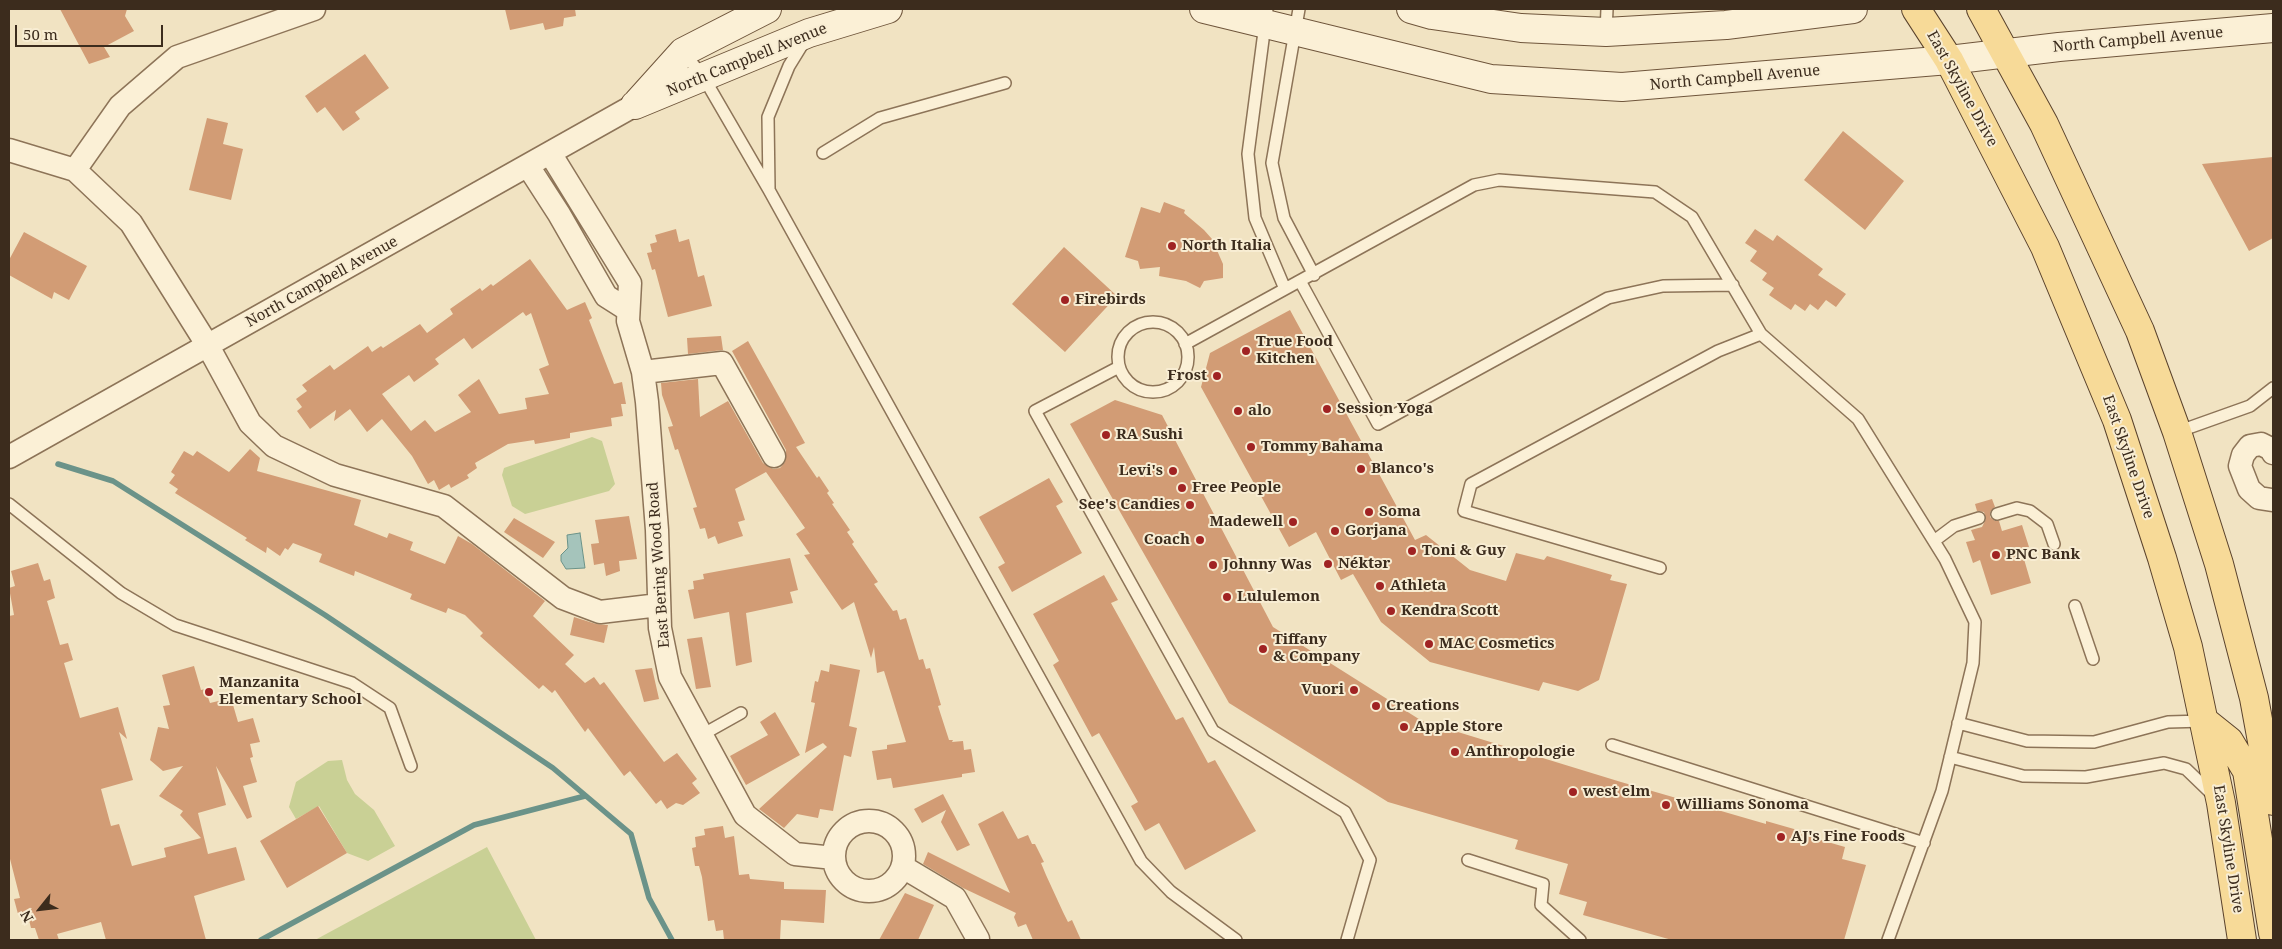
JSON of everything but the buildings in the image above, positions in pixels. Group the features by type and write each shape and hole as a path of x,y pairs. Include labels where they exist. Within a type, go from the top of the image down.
{"main road":[{"name":"East Skyline Drive","path":"1916,9 1949,60 2046,247 2116,420 2162,558 2186,638 2221,803 2242,940"},
{"path":"1981,9 2044,124 2113,270 2140,331 2178,432 2219,564 2254,698 2273,801"},
{"path":"2204,721 2229,741 2247,771 2273,933"}],"street":[{"path":"75,170 120,106 177,57 314,9"},
{"name":"North Campbell Avenue","path":"635,105 683,52 767,9"},
{"name":"North Campbell Avenue","path":"9,457 635,105 809,33 888,9"},
{"name":"North Campbell Avenue","path":"1204,9 1296,19 1490,79 1622,87 1949,60 2273,28"},
{"path":"1411,9 1432,15 1499,21 1521,28 1607,20 1713,22 1853,9"},
{"path":"9,150 75,170 132,224 208,346 250,422 274,446 335,475 444,506 563,598 600,612 659,605"},
{"path":"528,166 559,214 606,296 628,310 630,283 550,153"},
{"name":"East Bering Wood Road","path":"628,310 628,321 643,372 657,530 660,628 670,676 700,736 745,815 795,854 834,858"},
{"path":"643,372 722,363 774,456"},
{"path":"2273,453 2271,449 2261,444 2250,446 2243,455 2240,466 2249,488 2259,498 2273,500"},
{"path":"870,820 891,828 899,836 904,847 903,867 897,877 888,885 877,890 853,887 844,880 837,869 834,858 840,836 858,822 870,820"},
{"path":"903,867 954,898 978,939"}],"lane":[{"path":"1265,16 1248,154 1255,218 1284,289"},
{"path":"1296,19 1272,163 1284,218 1314,275"},
{"path":"769,190 768,117 789,66 809,33"},
{"path":"683,52 704,78 769,190 1141,861 1171,892 1236,940"},
{"path":"822,153 880,118 1005,83"},
{"path":"1185,344 1284,289 1314,275 1474,185 1499,180 1656,192 1692,218 1761,334 1858,419 1934,541 1975,622 1973,663 1942,791 1888,940"},
{"path":"1300,281 1378,424 1608,298 1663,286 1732,285"},
{"path":"1147,322 1170,326 1179,334 1185,344 1188,355 1187,366 1182,377 1174,385 1164,390 1142,390 1124,377 1119,366 1117,355 1120,343 1126,333 1136,326 1147,322"},
{"path":"1660,568 1464,511 1471,484 1718,351 1761,334"},
{"path":"1119,366 1035,411 1214,731 1345,812 1370,860 1347,940"},
{"path":"2178,432 2250,406 2273,388"},
{"path":"9,504 121,593 175,625 352,683 390,708 412,766"},
{"path":"1997,514 2017,508 2030,511 2046,524 2054,544"},
{"path":"1934,541 1954,526 1979,518"},
{"path":"2075,606 2093,659"},
{"path":"700,736 742,713"},
{"path":"1958,723 2027,741 2094,742 2168,722 2204,721"},
{"path":"1612,745 1924,843"},
{"path":"1950,757 2023,776 2086,777 2164,763 2186,769 2221,803"},
{"path":"1468,860 1543,884 1541,905 1580,940"}],"green space":[{"path":"592,437 602,441 615,484 609,491 525,514 512,506 502,475 504,468"},
{"path":"342,760 347,780 355,794 374,810 395,846 368,861 347,853 319,806 296,819 289,807 296,782 328,761"},
{"path":"487,847 536,940 315,940"}],"water":[{"path":"580,533 585,568 566,569 561,561 561,555 568,548 567,535"}],"waterway":[{"path":"58,464 113,481 325,615 553,768 631,834 649,898 672,940"},
{"path":"261,940 474,825 585,796"}],"place":[{"name":"North Italia","path":"1172,246"},
{"name":"Firebirds","path":"1065,300"},
{"name":"True Food Kitchen","path":"1246,351"},
{"name":"Frost","path":"1217,376"},
{"name":"Session Yoga","path":"1327,409"},
{"name":"alo","path":"1238,411"},
{"name":"RA Sushi","path":"1106,435"},
{"name":"Tommy Bahama","path":"1251,447"},
{"name":"Blanco's","path":"1361,469"},
{"name":"Levi's","path":"1173,471"},
{"name":"Free People","path":"1182,488"},
{"name":"See's Candies","path":"1190,505"},
{"name":"Soma","path":"1369,512"},
{"name":"Madewell","path":"1293,522"},
{"name":"Gorjana","path":"1335,531"},
{"name":"Coach","path":"1200,540"},
{"name":"Toni & Guy","path":"1412,551"},
{"name":"PNC Bank","path":"1996,555"},
{"name":"Néktər","path":"1328,564"},
{"name":"Johnny Was","path":"1213,565"},
{"name":"Athleta","path":"1380,586"},
{"name":"Lululemon","path":"1227,597"},
{"name":"Kendra Scott","path":"1391,611"},
{"name":"MAC Cosmetics","path":"1429,644"},
{"name":"Tiffany & Company","path":"1263,649"},
{"name":"Vuori","path":"1354,690"},
{"name":"Manzanita Elementary School","path":"209,692"},
{"name":"Creations","path":"1376,706"},
{"name":"Apple Store","path":"1404,727"},
{"name":"Anthropologie","path":"1455,752"},
{"name":"west elm","path":"1573,792"},
{"name":"Williams Sonoma","path":"1666,805"},
{"name":"AJ's Fine Foods","path":"1781,837"}]}
